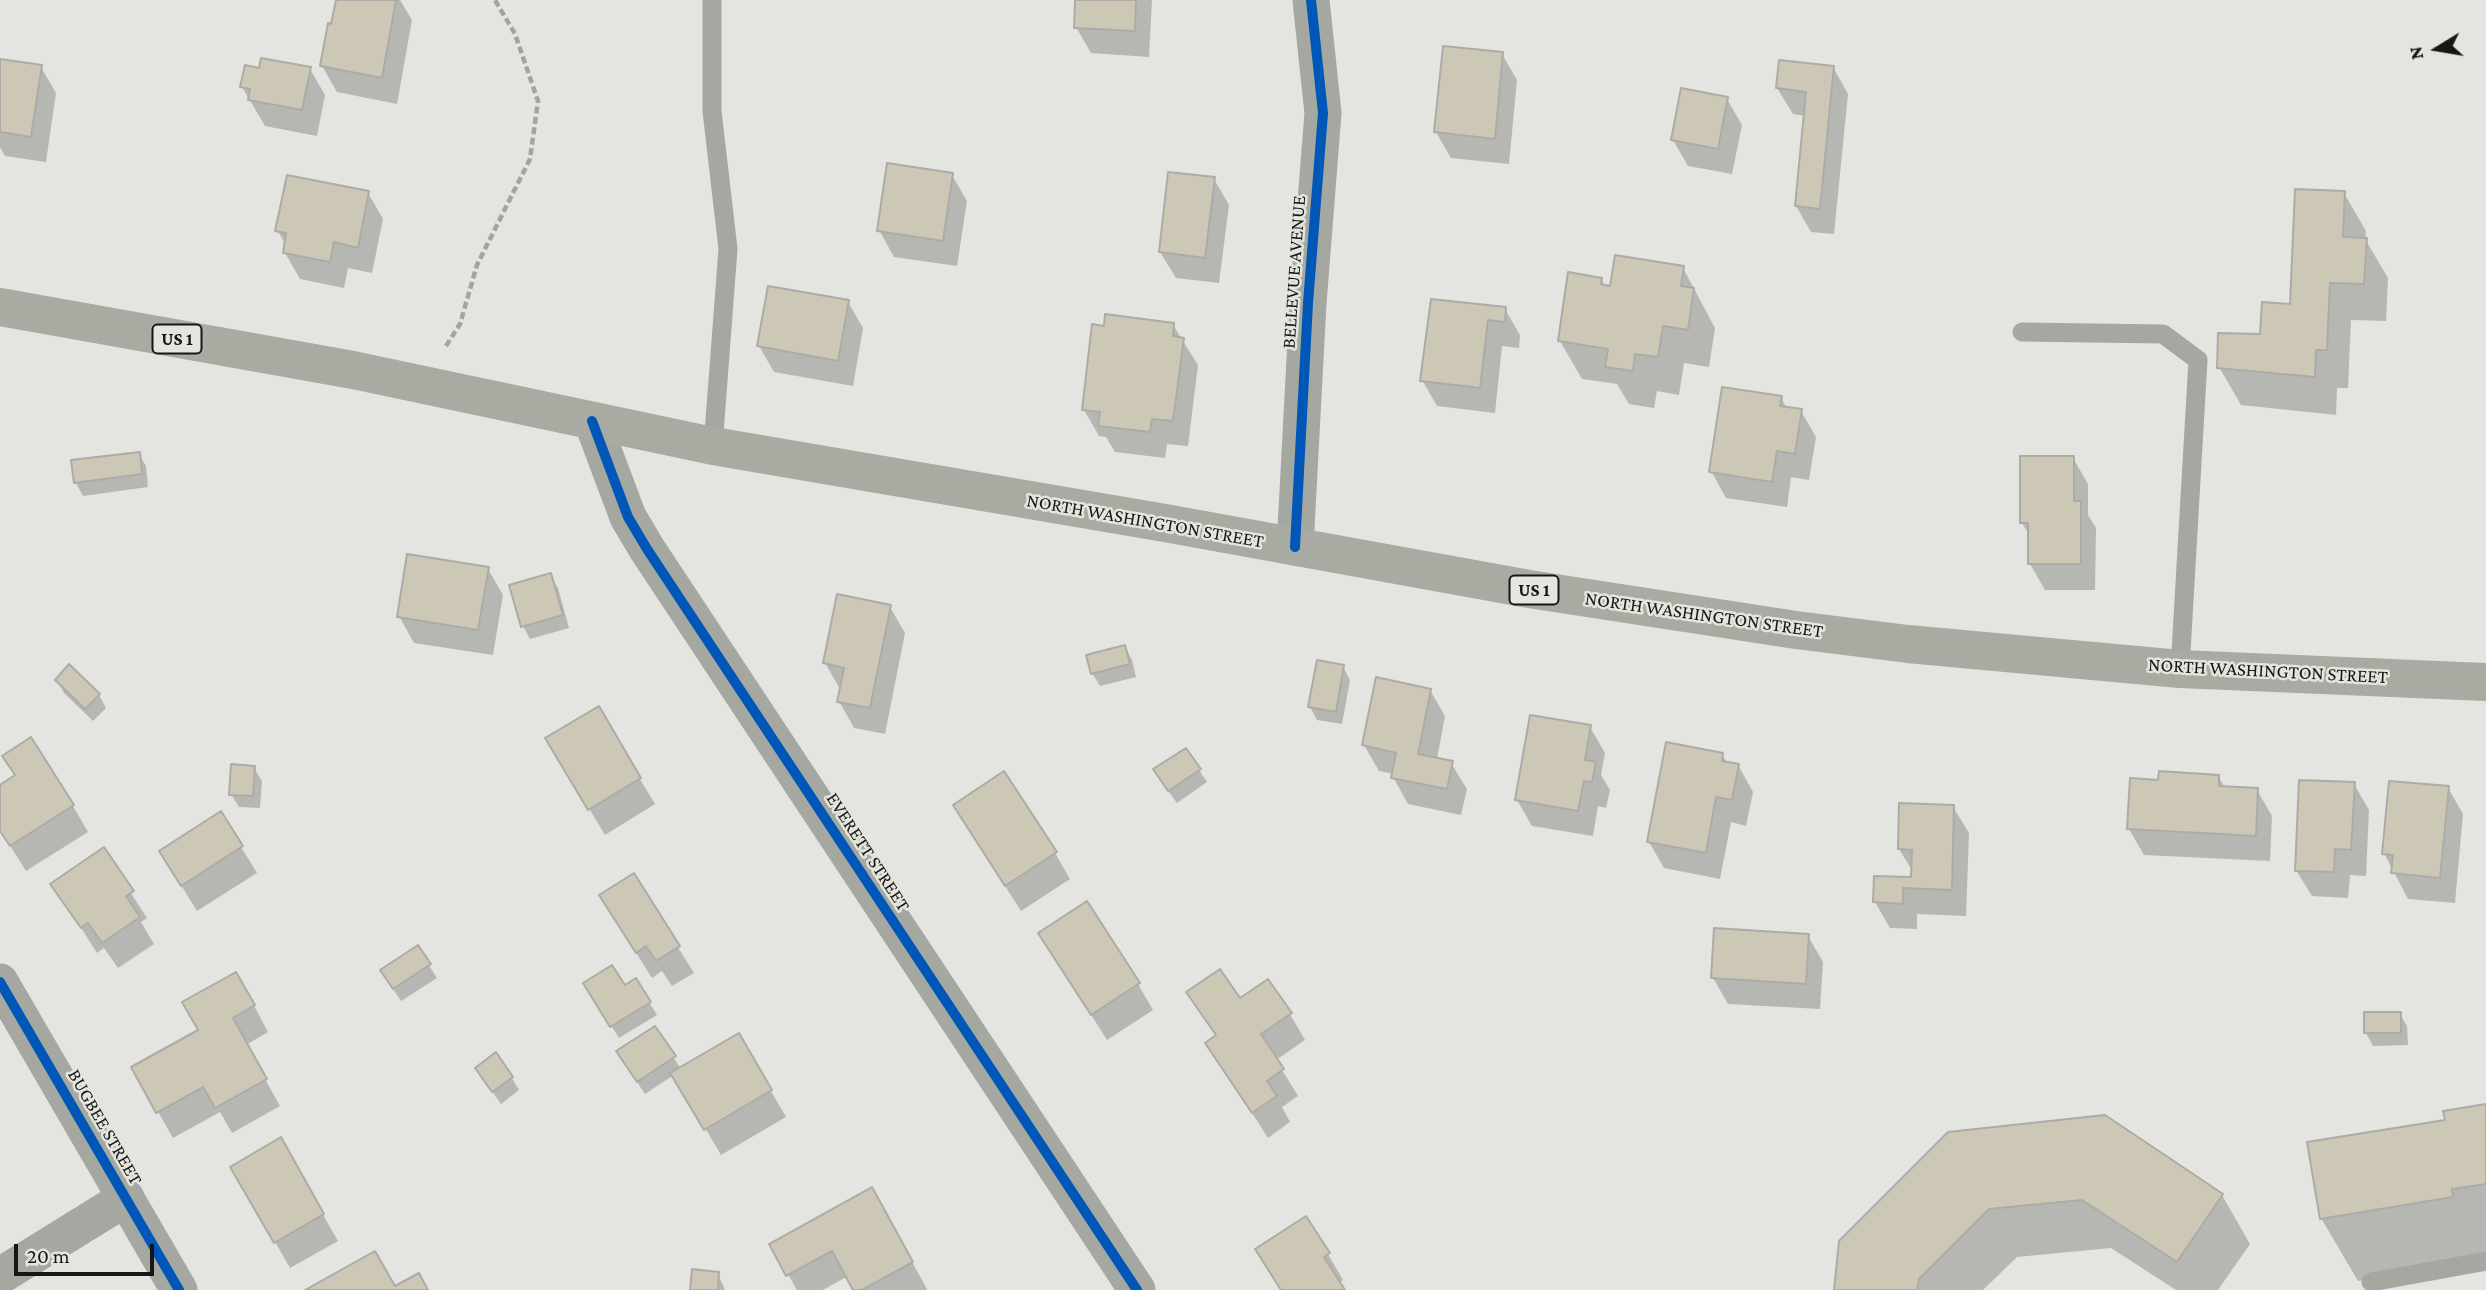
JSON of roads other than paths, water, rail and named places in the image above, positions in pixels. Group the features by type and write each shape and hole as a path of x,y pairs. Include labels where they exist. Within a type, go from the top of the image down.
{"main road":[{"name":"NORTH WASHINGTON STREET","path":"0,307 353,370 713,446 1529,589 1908,644 2180,668 2486,682"}],"street":[{"name":"BELLEVUE AVENUE","path":"1295,547 1308,303 1323,113 1311,0"},
{"name":"EVERETT STREET","path":"593,421 628,517 647,549 1137,1290"},
{"name":"BUGBEE STREET","path":"0,982 179,1290"},
{"path":"0,1276 126,1198"}],"lane":[{"path":"712,0 712,111 728,249 713,446"},
{"path":"2022,332 2164,334 2198,360 2180,668"},
{"path":"2371,1282 2486,1261"}]}
